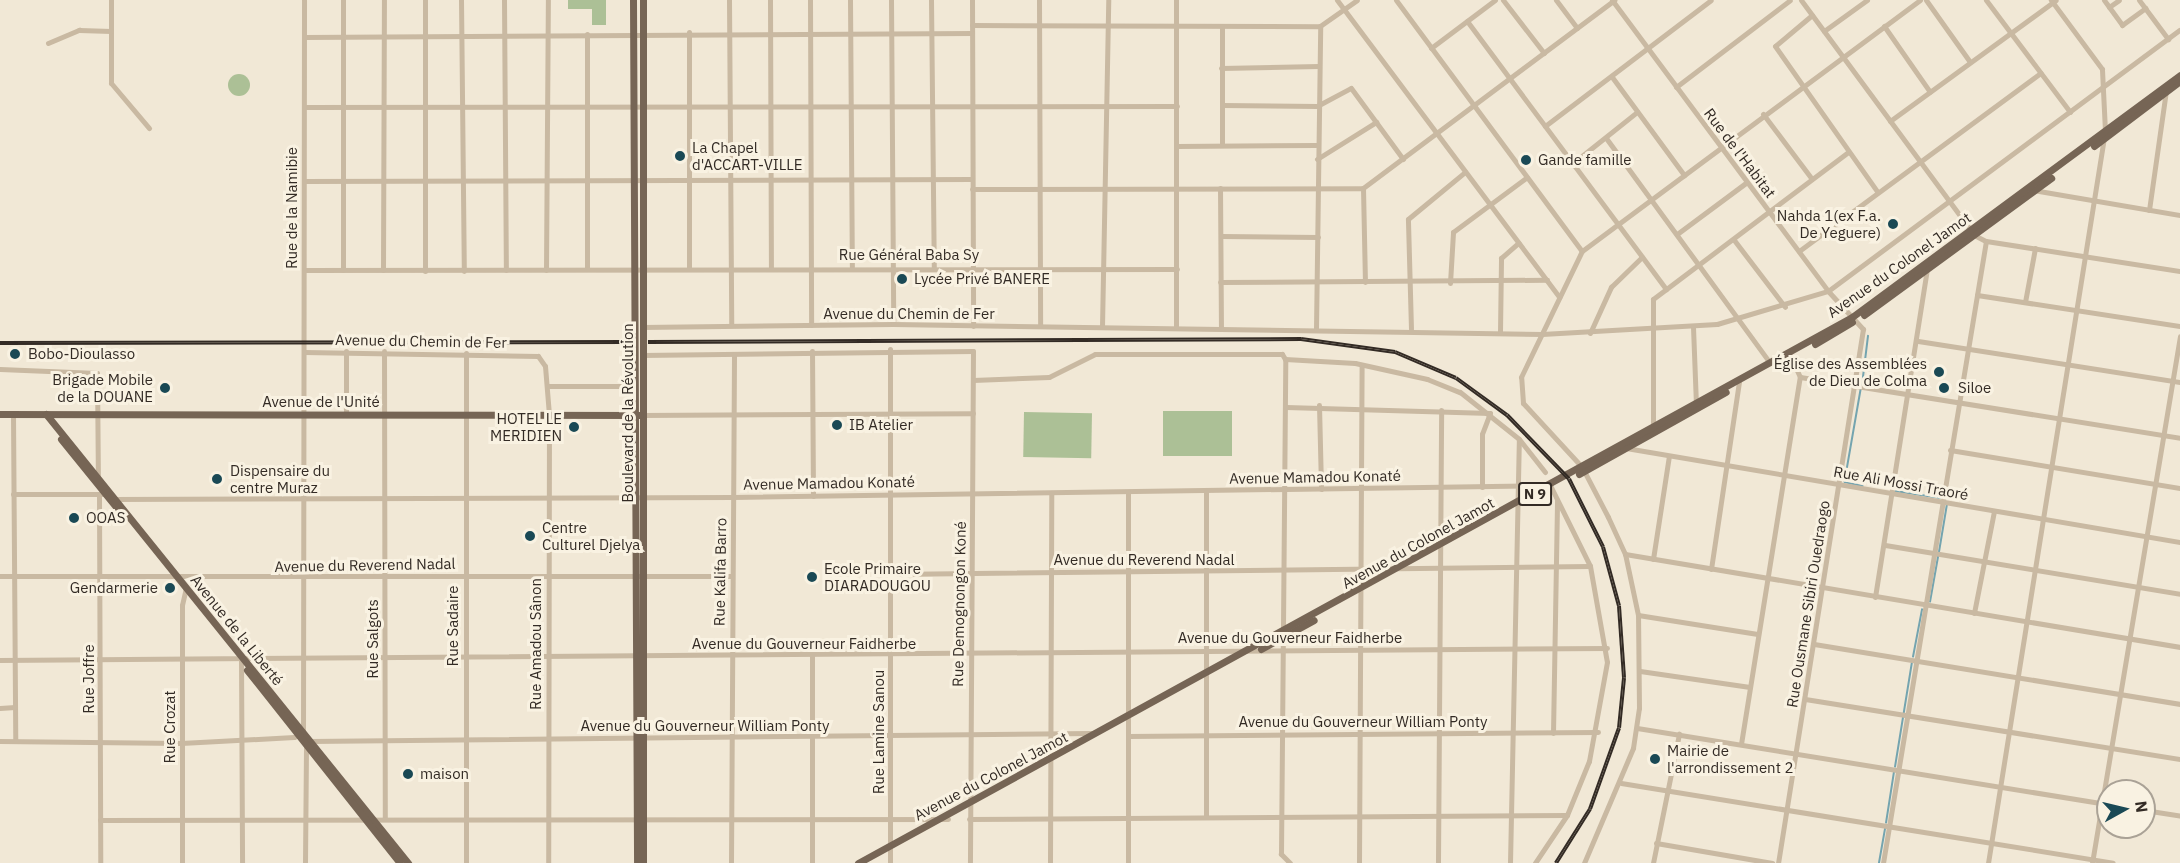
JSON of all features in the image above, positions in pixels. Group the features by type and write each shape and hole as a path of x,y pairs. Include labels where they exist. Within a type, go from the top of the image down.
{"main road":[{"name":"Boulevard de la Révolution","path":"633,0 637,106 643,180 635,386 639,415"},
{"name":"Boulevard de la Révolution","path":"636,863 639,818 639,415 642,327 634,180 643,0"},
{"name":"Avenue du Colonel Jamot","path":"1854,319 2032,190 2180,75"},
{"name":"Avenue du Colonel Jamot","path":"2105,134 2180,81"},
{"name":"Avenue du Colonel Jamot","path":"865,863 939,819 1128,720 1854,319 1927,269 1973,233"},
{"name":"Avenue du Colonel Jamot","path":"1738,383 1770,363 1790,355"},
{"name":"Avenue du Colonel Jamot","path":"1623,447 1653,427 1697,406"},
{"name":"Avenue de l'Unité","path":"0,414 100,416 639,415"},
{"name":"Avenue de la Liberté","path":"44,414 368,819 400,863"},
{"name":"Avenue du Colonel Jamot","path":"1051,761 1099,733 1128,720"},
{"name":"Avenue du Colonel Jamot","path":"858,863 948,819 969,805"},
{"name":"Boulevard de la Révolution","path":"639,818 643,863"},
{"name":"Avenue de la Liberté","path":"368,819 408,863"}],"street":[{"path":"111,0 111,83 149,129"},
{"name":"Rue de la Namibie","path":"301,735 305,496 304,0"},
{"path":"343,0 343,270"},
{"path":"383,270 384,0"},
{"path":"425,0 425,271"},
{"path":"461,0 464,271"},
{"path":"504,0 506,270"},
{"path":"546,270 548,0"},
{"path":"729,0 731,325"},
{"path":"770,0 771,268"},
{"path":"810,0 811,325"},
{"path":"850,0 852,267"},
{"path":"891,0 893,324"},
{"path":"932,0 934,267"},
{"path":"972,0 973,326"},
{"path":"1039,0 1040,326"},
{"path":"1102,327 1107,188 1108,0"},
{"path":"1176,0 1178,26 1176,327"},
{"path":"1337,0 1559,297"},
{"path":"972,25 1320,26 1357,0"},
{"path":"1396,0 1582,251"},
{"path":"1431,48 1495,0"},
{"path":"1503,0 1544,52"},
{"path":"1556,0 1577,28"},
{"path":"972,189 1363,188 1474,107 1613,0"},
{"name":"Rue de l'Habitat","path":"1613,0 1720,148 1828,291 1854,319"},
{"path":"1545,126 1711,0"},
{"path":"1676,87 1790,0"},
{"path":"1801,0 1973,233 1986,241 2180,271"},
{"path":"1824,31 1867,0"},
{"path":"1584,863 1621,783 1637,728 1640,671 1638,615 1625,554 1583,469 1520,394 1521,377 1582,251 1763,114 1920,0"},
{"path":"1926,0 1970,62"},
{"path":"1986,0 2070,112"},
{"path":"2104,0 2122,25 2145,8"},
{"path":"2109,8 2119,0"},
{"path":"2139,0 2168,39"},
{"path":"1890,121 2054,1 2098,62 2105,87 2105,134 2097,202 1988,863"},
{"path":"1812,15 1775,46 1877,191"},
{"path":"1467,21 1666,289"},
{"path":"1222,26 1222,145"},
{"path":"1316,328 1318,188 1316,145 1320,26"},
{"path":"1884,26 1930,92"},
{"path":"48,43 79,30 111,31"},
{"name":"Avenue du Chemin de Fer","path":"642,327 893,324 1410,329 1542,334 1651,331 1741,319 1785,307 1828,291 2180,30"},
{"path":"304,37 689,32 730,34 972,33"},
{"path":"689,32 689,269"},
{"path":"587,34 587,269"},
{"path":"1221,68 1319,66"},
{"path":"1799,251 1877,191 2040,73"},
{"path":"1612,77 1684,175"},
{"path":"1222,105 1317,106 1351,88 1403,159"},
{"path":"2149,210 2166,91"},
{"path":"304,107 1177,106"},
{"path":"1573,163 1638,112"},
{"path":"1763,114 1812,180"},
{"path":"1317,159 1376,122"},
{"path":"1606,138 1741,319 1770,363"},
{"path":"1177,146 1316,145"},
{"path":"1653,427 1652,302 1666,289 1848,152"},
{"path":"1410,329 1409,216 1465,172"},
{"path":"1450,283 1454,232 1527,177"},
{"path":"304,181 971,179"},
{"path":"1677,234 1747,182"},
{"path":"1221,188 1221,327"},
{"path":"1363,188 1365,282"},
{"path":"2032,190 2180,215"},
{"path":"1221,236 1318,237"},
{"path":"1734,240 1785,307"},
{"path":"1883,863 1986,241"},
{"path":"1500,332 1501,258 1518,243"},
{"path":"2025,302 2035,248"},
{"path":"1590,333 1611,287 1642,257"},
{"name":"Rue Général Baba Sy","path":"304,270 1104,266 1177,268"},
{"path":"1875,597 1894,494 1927,269"},
{"path":"1220,282 1450,283 1547,280"},
{"path":"1977,295 2180,326"},
{"name":"Rue Ousmane Sibiri Ouedraogo","path":"1778,863 1864,335 1854,319"},
{"path":"1693,327 1697,406"},
{"path":"2108,779 2180,336"},
{"path":"1918,341 2071,363 2180,382"},
{"name":"Rue Demognongon Koné","path":"890,349 969,348 974,353 969,737 970,863"},
{"path":"642,355 890,349"},
{"name":"Rue Lamine Sanou","path":"890,349 890,863"},
{"path":"346,351 346,415"},
{"name":"Avenue du Chemin de Fer","path":"304,352 384,351 538,356"},
{"name":"Rue Salgots","path":"384,351 385,819"},
{"path":"812,351 813,496"},
{"name":"Rue Sadaire","path":"465,353 466,863"},
{"name":"Rue Kalifa Barro","path":"731,863 734,354"},
{"path":"973,380 1049,377 1095,354 1282,354 1285,359 1286,490 1281,854 1290,863"},
{"path":"1741,744 1800,377 1790,355"},
{"name":"Rue Amadou Sânon","path":"538,356 546,366 549,386 548,863"},
{"path":"1285,359 1362,366 1427,379 1460,392 1490,413 1519,439 1545,472"},
{"path":"1359,863 1358,734 1364,488 1362,366"},
{"path":"0,369 93,370 99,382 97,481"},
{"path":"1800,377 2180,438"},
{"path":"1711,569 1738,383"},
{"path":"549,386 635,386"},
{"path":"1319,405 1321,489"},
{"path":"1286,406 1363,406 1490,413"},
{"path":"1438,863 1441,410"},
{"path":"639,415 973,413"},
{"path":"1482,487 1482,434 1490,413"},
{"path":"13,414 15,741"},
{"path":"1510,863 1519,439"},
{"name":"Rue Ali Mossi Traoré","path":"1623,447 2180,542"},
{"path":"1950,450 2180,488"},
{"path":"1653,559 1669,456"},
{"path":"1535,863 1567,815 1598,732 1607,648 1590,566 1551,487"},
{"name":"Avenue Mamadou Konaté","path":"13,494 639,498 1551,487"},
{"path":"1128,492 1128,863"},
{"path":"1206,492 1207,570 1204,677 1206,817"},
{"path":"1050,863 1051,493"},
{"name":"Rue Joffre","path":"100,863 102,577 107,495"},
{"path":"1553,733 1557,498"},
{"path":"1974,614 1994,512"},
{"path":"1885,545 2180,594"},
{"path":"1625,554 1822,589 2180,647"},
{"name":"Avenue du Reverend Nadal","path":"890,574 1207,570 1284,572 1590,566"},
{"name":"Avenue du Reverend Nadal","path":"0,576 304,578 548,575 731,576"},
{"name":"Rue Crozat","path":"182,863 181,743 185,590"},
{"path":"1638,615 1758,634"},
{"path":"1814,644 2180,704"},
{"name":"Avenue du Gouverneur Faidherbe","path":"0,660 731,657 1128,653 1205,649 1283,652 1440,648 1607,648"},
{"path":"812,656 812,863"},
{"path":"240,659 242,863"},
{"path":"1640,671 1750,687"},
{"path":"1804,699 2180,759"},
{"path":"0,708 15,707"},
{"path":"1637,728 2096,802"},
{"name":"Avenue du Gouverneur William Ponty","path":"1128,736 1598,732"},
{"name":"Avenue du Gouverneur William Ponty","path":"308,744 385,739 812,739 1051,736 1099,733"},
{"path":"1653,863 1670,791 1679,734"},
{"path":"0,741 181,743 301,735"},
{"path":"305,863 308,744"},
{"path":"1621,783 2113,863"},
{"path":"2156,812 2180,816"},
{"path":"969,819 1567,815"},
{"path":"100,820 183,819 305,822 368,819 465,821 548,817 812,819 891,816 948,819"},
{"path":"2093,861 2098,839"},
{"path":"1656,843 1772,863"}],"green space":[{"path":"568,0 606,0 606,25 592,25 592,9 568,9"},
{"path":"239,74 247,77 250,85 247,93 239,96 231,93 228,85 231,77"},
{"path":"1163,411 1232,411 1232,456 1163,456"},
{"path":"1024,412 1092,413 1091,458 1023,457"}],"waterway":[{"path":"1862,385 1868,336"},
{"path":"1861,390 1845,482 1863,486"},
{"path":"1895,491 1940,498"},
{"path":"1939,552 1947,504"},
{"path":"1930,602 1938,557"},
{"path":"1913,657 1922,610"},
{"path":"1895,767 1912,662"},
{"path":"1886,823 1894,772"},
{"path":"1879,863 1885,828"}],"railway":[{"path":"648,342 1301,339 1395,352 1456,378 1507,415 1569,479 1603,547 1619,606 1624,678 1619,728 1590,809 1556,863"},
{"path":"0,343 628,342"}],"place":[{"name":"La Chapel d'ACCART-VILLE","path":"680,156"},
{"name":"Gande famille","path":"1526,160"},
{"name":"Nahda 1(ex F.a. De Yeguere)","path":"1893,224"},
{"name":"Lycée Privé BANERE","path":"902,279"},
{"name":"Bobo-Dioulasso","path":"15,354"},
{"name":"Église des Assemblées de Dieu de Colma","path":"1939,372"},
{"name":"Brigade Mobile de la DOUANE","path":"165,388"},
{"name":"Siloe","path":"1944,388"},
{"name":"IB Atelier","path":"837,425"},
{"name":"HOTEL LE MERIDIEN","path":"574,427"},
{"name":"Dispensaire du centre Muraz","path":"217,479"},
{"name":"OOAS","path":"74,518"},
{"name":"Centre Culturel Djelya","path":"530,536"},
{"name":"Ecole Primaire DIARADOUGOU","path":"812,577"},
{"name":"Gendarmerie","path":"170,588"},
{"name":"Mairie de l'arrondissement 2","path":"1655,759"},
{"name":"maison","path":"408,774"}]}
